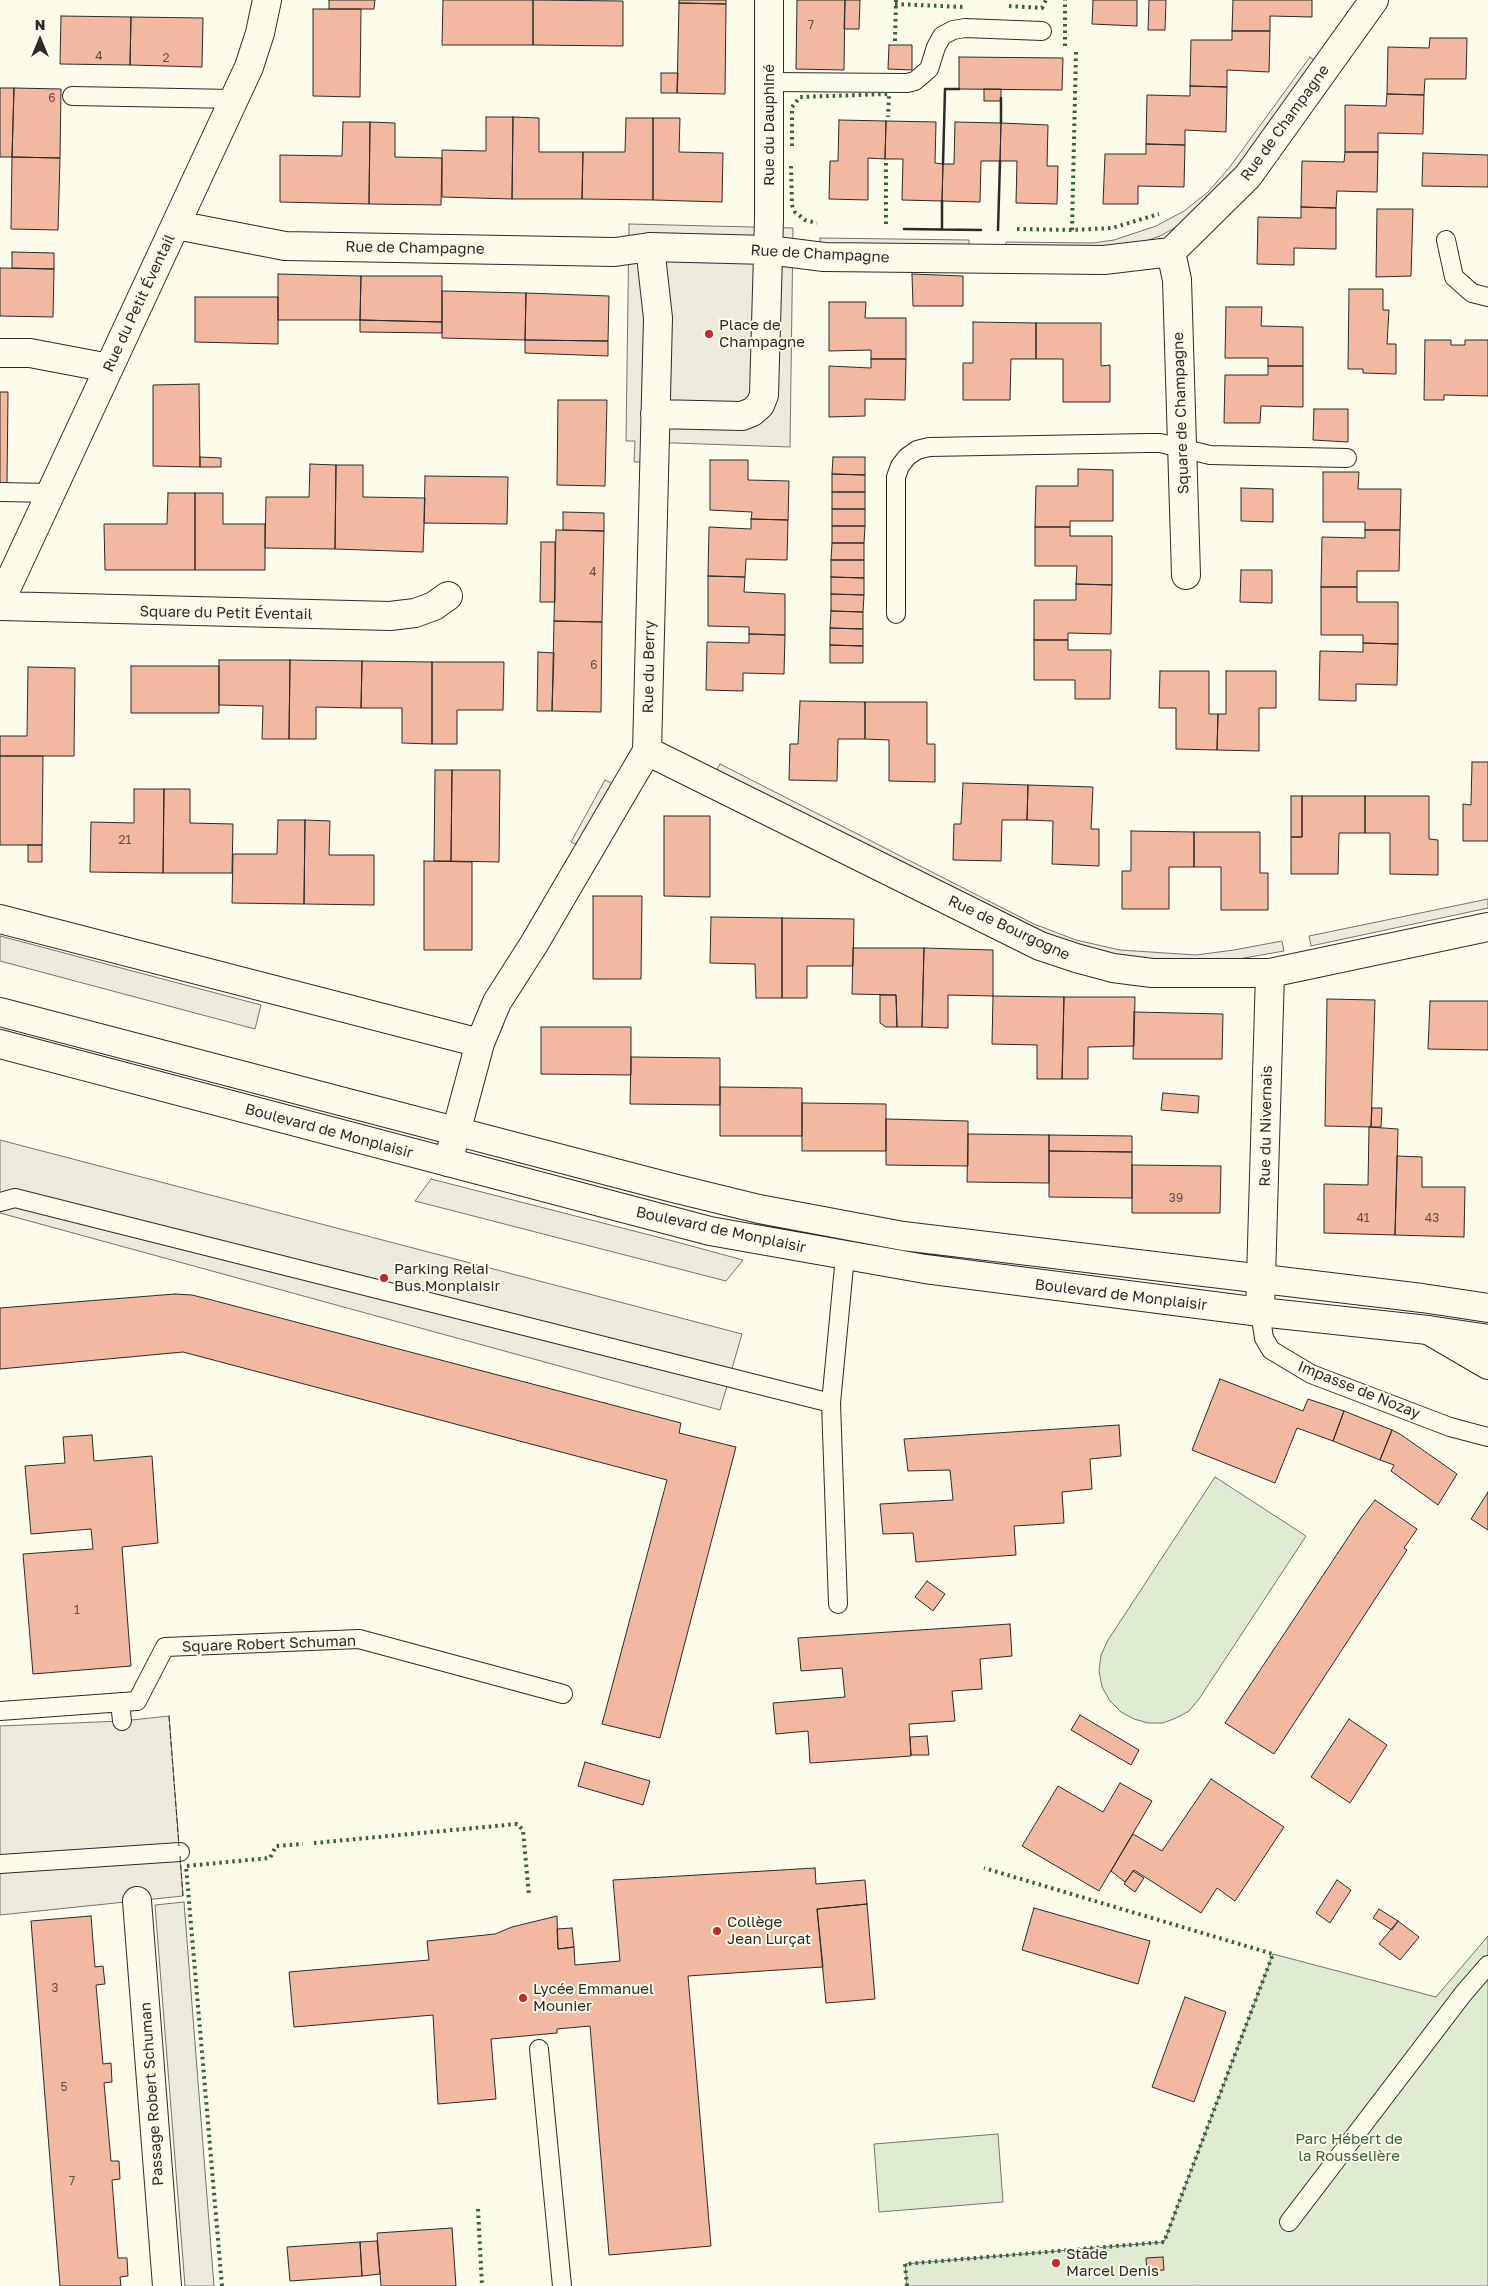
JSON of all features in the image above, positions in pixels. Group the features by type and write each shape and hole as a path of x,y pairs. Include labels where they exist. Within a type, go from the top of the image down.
{"street":[{"name":"Rue du Petit Éventail","path":"0,602 249,67 260,33 267,0"},
{"name":"Rue du Dauphiné","path":"768,250 769,0"},
{"name":"Rue de Champagne","path":"176,225 285,246 615,252 650,246 768,250 824,257 1104,260 1171,252 1248,176 1374,0"},
{"name":"Rue du Berry","path":"480,1043 497,1002 534,944 647,751 658,318 650,246"},
{"path":"655,414 742,416 752,412 760,405 764,396 768,250"},
{"name":"Square de Champagne","path":"1171,252 1177,280 1186,575"},
{"path":"0,353 30,353 109,368"},
{"name":"Square du Petit Éventail","path":"0,606 390,616 416,612 434,606 448,596"},
{"name":"Rue de Bourgogne","path":"647,751 1040,946 1113,968 1152,973 1270,973 1488,927"},
{"path":"0,918 480,1043 448,1162"},
{"name":"Rue du Nivernais","path":"1260,1312 1259,1279 1263,1246 1270,973"},
{"name":"Boulevard de Monplaisir","path":"0,1012 711,1197 856,1228 903,1236 1422,1298 1488,1308"},
{"name":"Boulevard de Monplaisir","path":"0,1044 710,1231 925,1270 1260,1312 1428,1330 1488,1339"},
{"name":"Boulevard de Monplaisir","path":"1428,1330 1488,1365"},
{"name":"Passage Robert Schuman","path":"138,1901 167,2286"}],"lane":[{"path":"769,82 906,83 915,80 929,68 942,36 953,30 965,28 1042,31"},
{"path":"72,96 234,100"},
{"path":"1446,240 1454,277 1472,293 1488,297"},
{"path":"896,614 896,477 904,462 917,450 929,446 1148,443 1182,448 1210,455 1347,458"},
{"path":"0,492 51,493"},
{"path":"0,1202 15,1198 831,1403"},
{"path":"838,1604 831,1403 844,1256"},
{"name":"Impasse de Nozay","path":"1260,1312 1264,1338 1270,1350 1311,1374 1450,1427 1488,1436"},
{"name":"Square Robert Schuman","path":"0,1710 137,1700 165,1648 359,1639 563,1694"},
{"path":"120,1702 122,1721"},
{"path":"0,1864 180,1852"},
{"path":"1289,2222 1488,1965"},
{"path":"539,2049 562,2286"}],"green space":[{"path":"1215,1477 1306,1536 1199,1699 1189,1711 1163,1723 1148,1723 1134,1719 1121,1712 1110,1701 1102,1687 1099,1671 1101,1655 1108,1640"},
{"name":"Parc Hébert de la Rousselière","path":"1488,1936 1488,2286 907,2286 905,2264 1164,2242 1273,1954 1436,1997"},
{"path":"998,2134 1003,2202 879,2212 874,2144"}],"shaded area":[{"path":"1310,57 1318,63 1233,180 1187,221 1160,236 1129,247 1006,251 1006,242 1093,243 1114,240 1156,226 1184,211 1208,192 1229,168"},
{"name":"Place de Champagne","path":"629,224 793,228 790,447 645,442 645,462 634,462 635,441 626,441"},
{"path":"820,238 969,240 969,250 820,248"},
{"path":"720,764 1034,924 1076,940 1120,950 1196,955 1282,941 1284,951 1216,963 1177,966 1068,950 714,775"},
{"path":"605,780 613,784 579,846 571,842"},
{"path":"1488,899 1488,908 1311,946 1309,936"},
{"path":"0,936 261,1005 255,1029 0,961"},
{"name":"Parking Relai Bus Monplaisir","path":"0,1140 742,1334 720,1410 0,1213"},
{"path":"431,1179 743,1260 726,1281 415,1201"},
{"path":"169,1716 183,1896 0,1915 0,1726 122,1721"},
{"path":"184,1902 214,2286 185,2286 155,1905"}],"building":[{"path":"329,0 375,0 374,9 329,9"},
{"path":"443,0 533,0 533,45 442,45"},
{"path":"533,0 623,1 623,46 533,45"},
{"path":"679,0 726,0 726,4 679,3"},
{"path":"797,0 845,0 844,70 796,69"},
{"path":"845,0 860,0 859,29 844,29"},
{"path":"1093,0 1137,0 1137,26 1092,24"},
{"path":"1149,0 1166,0 1165,30 1148,30"},
{"path":"1233,0 1312,0 1312,17 1270,16 1270,31 1232,31"},
{"path":"679,3 726,4 725,94 677,93"},
{"path":"313,9 361,9 360,97 313,96"},
{"path":"61,16 131,17 130,65 60,64"},
{"path":"131,17 203,18 202,67 130,65"},
{"path":"1232,31 1270,31 1269,72 1227,70 1227,87 1190,86 1191,40 1232,40"},
{"path":"1430,38 1467,38 1466,79 1425,79 1424,95 1387,94 1388,47 1429,48"},
{"path":"889,45 912,45 912,70 888,69"},
{"path":"959,57 1063,58 1062,90 959,89"},
{"path":"661,73 678,73 677,93 661,93"},
{"path":"1190,86 1227,87 1226,132 1185,130 1185,145 1146,144 1147,95 1190,96"},
{"path":"0,88 14,88 12,157 0,157"},
{"path":"14,88 61,89 60,158 12,157"},
{"path":"984,89 1001,89 1001,101 984,101"},
{"path":"1387,94 1424,95 1423,134 1378,133 1378,152 1345,152 1345,105 1386,106"},
{"path":"486,117 513,117 512,199 442,197 442,150 486,151"},
{"path":"513,117 539,118 539,152 583,152 582,199 512,199"},
{"path":"626,118 653,118 653,200 582,199 583,152 625,152"},
{"path":"653,118 680,118 679,152 723,153 722,202 653,200"},
{"path":"839,120 886,121 885,159 868,158 868,200 829,199 830,161 838,161"},
{"path":"886,121 936,122 935,163 943,164 942,201 902,200 903,159 885,159"},
{"path":"343,122 370,122 369,204 280,202 280,155 342,156"},
{"path":"370,122 395,123 395,157 442,158 441,205 369,204"},
{"path":"955,122 1001,123 1000,161 981,161 980,202 942,201 943,164 954,164"},
{"path":"1001,123 1048,125 1047,166 1058,166 1057,204 1016,203 1017,161 1000,161"},
{"path":"1146,144 1185,145 1184,187 1138,186 1138,204 1103,204 1105,154 1146,154"},
{"path":"1345,152 1378,152 1377,192 1337,191 1336,208 1301,207 1302,161 1344,162"},
{"path":"1423,153 1488,155 1488,187 1422,186"},
{"path":"12,157 60,158 58,230 11,229"},
{"path":"1301,207 1336,208 1336,249 1294,248 1294,265 1257,264 1258,217 1301,218"},
{"path":"1377,209 1413,209 1411,276 1376,277"},
{"path":"12,252 54,253 54,269 12,268"},
{"path":"0,268 54,269 53,317 0,316"},
{"path":"278,274 361,276 360,320 278,320"},
{"path":"912,274 963,276 963,306 913,306"},
{"path":"361,276 442,276 442,322 360,320"},
{"path":"1349,289 1383,289 1383,310 1389,310 1387,344 1396,344 1396,374 1363,373 1363,369 1348,369"},
{"path":"442,291 526,293 525,340 442,338"},
{"path":"526,293 609,296 608,341 525,340"},
{"path":"195,297 278,297 278,344 195,342"},
{"path":"829,302 866,302 865,318 906,318 906,359 871,359 871,350 829,351"},
{"path":"1226,307 1262,307 1261,326 1303,327 1303,366 1268,366 1268,358 1225,358"},
{"path":"360,320 442,322 442,333 360,332"},
{"path":"973,322 1036,323 1036,359 1011,359 1010,400 963,400 963,363 973,363"},
{"path":"1036,323 1101,323 1101,366 1110,365 1110,402 1063,402 1063,359 1036,359"},
{"path":"525,340 608,341 608,356 525,353"},
{"path":"1425,340 1451,340 1451,345 1465,345 1465,340 1488,340 1488,396 1444,395 1444,400 1424,400"},
{"path":"871,359 906,359 905,400 865,399 865,416 829,417 829,366 871,368"},
{"path":"1268,366 1303,366 1303,407 1261,406 1260,423 1224,423 1225,375 1268,375"},
{"path":"199,384 200,467 153,466 153,385"},
{"path":"0,392 8,392 7,485 0,485"},
{"path":"558,400 607,400 605,486 557,485"},
{"path":"1314,409 1348,409 1348,442 1313,440"},
{"path":"200,457 221,458 221,467 200,467"},
{"path":"833,457 865,457 865,475 832,474"},
{"path":"710,460 748,460 748,480 789,481 788,520 751,519 752,512 710,510"},
{"path":"310,464 336,465 335,549 265,548 266,497 309,497"},
{"path":"336,465 363,465 363,497 425,498 423,552 335,549"},
{"path":"1078,469 1113,470 1113,521 1070,521 1070,527 1035,527 1036,486 1078,486"},
{"path":"1323,472 1359,472 1358,489 1401,489 1400,530 1365,530 1365,522 1323,522"},
{"path":"832,474 865,475 865,492 832,492"},
{"path":"425,476 508,477 507,524 424,523"},
{"path":"1241,488 1273,489 1273,522 1241,521"},
{"path":"832,492 865,492 865,509 832,509"},
{"path":"168,493 195,493 195,570 105,570 104,524 167,524"},
{"path":"195,493 223,493 223,524 265,524 265,570 195,570"},
{"path":"832,509 865,509 865,526 832,526"},
{"path":"563,512 604,513 604,531 563,530"},
{"path":"751,519 788,520 787,560 746,559 745,577 708,576 709,527 751,529"},
{"path":"832,526 865,526 864,543 832,543"},
{"path":"1035,527 1070,527 1070,536 1112,536 1112,585 1076,584 1077,566 1035,566"},
{"path":"556,530 604,531 602,622 554,621"},
{"path":"1365,530 1400,530 1399,571 1357,571 1357,587 1321,587 1322,537 1365,538"},
{"path":"541,542 555,542 555,602 540,602"},
{"path":"832,543 864,543 864,560 831,560"},
{"path":"831,560 864,560 864,578 831,577"},
{"path":"1241,570 1272,570 1272,603 1240,602"},
{"path":"708,576 745,577 744,592 785,594 785,635 749,634 749,627 708,626"},
{"path":"831,577 864,578 864,595 831,594"},
{"path":"1076,584 1112,585 1111,634 1068,633 1068,640 1034,640 1034,600 1076,600"},
{"path":"1321,587 1357,587 1357,602 1398,602 1398,644 1363,643 1363,635 1321,635"},
{"path":"831,594 864,595 863,612 831,611"},
{"path":"831,611 863,612 863,629 830,628"},
{"path":"554,621 602,622 601,712 552,711"},
{"path":"830,628 863,629 863,646 830,645"},
{"path":"749,634 785,635 784,674 743,673 743,691 706,690 707,642 749,643"},
{"path":"1034,640 1068,640 1068,650 1111,650 1110,699 1075,699 1075,680 1034,680"},
{"path":"1363,643 1398,644 1397,685 1356,684 1356,701 1319,700 1320,651 1363,652"},
{"path":"830,645 863,646 863,663 830,663"},
{"path":"538,652 554,653 552,711 537,711"},
{"path":"219,660 290,660 289,739 262,739 263,706 219,705"},
{"path":"290,660 362,661 361,708 316,707 316,739 289,739"},
{"path":"362,661 432,662 432,744 402,743 402,708 361,708"},
{"path":"432,662 504,662 503,710 457,710 457,744 432,744"},
{"path":"131,666 219,666 219,713 131,713"},
{"path":"28,667 75,668 74,756 0,756 0,736 27,736"},
{"path":"1160,671 1209,671 1209,714 1218,714 1217,750 1176,749 1176,708 1159,708"},
{"path":"1226,671 1276,671 1276,708 1259,708 1259,751 1217,750 1218,714 1226,714"},
{"path":"800,701 865,702 865,739 838,739 837,781 789,780 790,744 798,744"},
{"path":"865,702 927,702 927,744 935,744 935,782 889,781 889,740 865,739"},
{"path":"0,756 43,756 42,845 0,845"},
{"path":"1472,762 1488,762 1488,841 1463,841 1463,804 1471,805"},
{"path":"435,770 452,770 451,861 434,861"},
{"path":"452,770 500,770 499,862 451,861"},
{"path":"963,783 1028,785 1027,820 1002,820 1001,861 953,860 954,824 961,824"},
{"path":"1028,785 1093,787 1091,829 1099,829 1099,866 1052,864 1053,821 1027,820"},
{"path":"134,789 164,789 163,873 90,872 91,822 134,823"},
{"path":"164,789 190,789 190,823 233,824 232,873 163,873"},
{"path":"1291,796 1302,796 1302,837 1291,837"},
{"path":"1302,796 1365,796 1365,833 1339,833 1338,874 1291,874 1291,837 1302,837"},
{"path":"1365,796 1429,796 1429,839 1438,840 1438,875 1390,874 1390,833 1365,833"},
{"path":"664,816 710,816 710,897 664,896"},
{"path":"278,820 305,820 304,904 232,903 233,854 277,854"},
{"path":"305,820 330,821 329,855 374,855 374,905 304,904"},
{"path":"1131,831 1194,832 1194,867 1169,867 1169,909 1122,909 1122,871 1131,871"},
{"path":"1194,832 1260,832 1260,873 1268,873 1268,910 1221,910 1221,867 1194,867"},
{"path":"28,845 42,845 42,862 28,862"},
{"path":"424,861 472,862 472,950 424,950"},
{"path":"593,896 642,896 641,979 593,979"},
{"path":"711,917 782,918 782,998 756,998 755,964 710,963"},
{"path":"782,918 854,919 853,966 807,966 807,998 782,998"},
{"path":"853,948 924,948 922,1027 897,1027 896,995 852,994"},
{"path":"924,948 993,950 993,996 948,995 948,1028 922,1027"},
{"path":"880,995 896,995 897,1027 886,1027 880,1023"},
{"path":"993,996 1064,997 1062,1079 1037,1079 1037,1045 992,1044"},
{"path":"1064,997 1135,997 1134,1046 1088,1047 1088,1079 1062,1079"},
{"path":"1327,999 1375,1000 1371,1127 1325,1126"},
{"path":"1430,1001 1488,1001 1488,1050 1428,1049"},
{"path":"1134,1012 1223,1014 1222,1059 1133,1059"},
{"path":"541,1027 631,1027 631,1075 541,1074"},
{"path":"631,1057 720,1058 720,1105 630,1104"},
{"path":"720,1087 802,1088 802,1136 720,1136"},
{"path":"1163,1093 1199,1096 1198,1113 1161,1110"},
{"path":"802,1103 886,1104 886,1151 802,1151"},
{"path":"1372,1108 1382,1108 1381,1127 1371,1127"},
{"path":"886,1119 968,1121 968,1166 886,1165"},
{"path":"1369,1127 1398,1129 1395,1235 1324,1233 1324,1184 1368,1185"},
{"path":"968,1134 1049,1135 1049,1183 967,1182"},
{"path":"1049,1135 1132,1136 1132,1152 1049,1151"},
{"path":"1049,1151 1132,1152 1132,1198 1049,1197"},
{"path":"1397,1156 1422,1157 1422,1187 1465,1187 1464,1237 1395,1235"},
{"path":"1132,1165 1221,1166 1220,1213 1132,1213"},
{"path":"175,1294 192,1295 208,1299 681,1423 679,1433 736,1447 660,1738 602,1724 667,1480 183,1352 0,1369 0,1308"},
{"path":"1220,1379 1303,1411 1308,1399 1344,1411 1333,1441 1297,1428 1275,1483 1192,1450"},
{"path":"1344,1411 1392,1430 1380,1460 1333,1441"},
{"path":"1119,1425 1121,1456 1090,1459 1092,1489 1062,1492 1064,1523 1014,1526 1016,1555 916,1562 913,1533 883,1534 880,1504 953,1500 950,1470 908,1471 904,1439"},
{"path":"1392,1430 1457,1474 1438,1505 1391,1471 1394,1465 1380,1460"},
{"path":"92,1435 94,1461 152,1456 158,1543 122,1547 131,1666 33,1674 23,1554 93,1549 91,1529 31,1534 25,1466 65,1463 63,1437"},
{"path":"1488,1492 1488,1530 1471,1519"},
{"path":"1375,1500 1417,1529 1404,1548 1407,1550 1274,1754 1225,1723 1361,1518"},
{"path":"927,1581 945,1594 933,1611 915,1597"},
{"path":"1010,1624 1012,1656 980,1659 982,1689 952,1691 955,1721 909,1724 911,1756 810,1763 808,1731 776,1734 773,1703 845,1697 842,1668 801,1671 798,1638"},
{"path":"1080,1715 1139,1750 1131,1765 1071,1730"},
{"path":"1349,1719 1387,1745 1350,1803 1311,1777"},
{"path":"927,1736 929,1755 911,1755 910,1737"},
{"path":"585,1762 650,1781 643,1805 578,1786"},
{"path":"1211,1779 1284,1827 1235,1901 1217,1888 1201,1913 1134,1870 1125,1882 1111,1871 1133,1834 1162,1851"},
{"path":"1120,1783 1152,1801 1099,1891 1022,1846 1058,1786 1103,1812"},
{"path":"815,1868 816,1884 865,1880 867,1904 817,1909 823,1967 688,1976 711,2246 609,2255 590,2026 557,2029 557,2033 491,2039 496,2099 438,2104 433,2015 294,2027 289,1972 429,1960 427,1941 495,1934 512,1927 557,1916 558,1949 574,1947 575,1965 620,1961 613,1880"},
{"path":"1133,1871 1144,1878 1135,1892 1124,1884"},
{"path":"1337,1880 1351,1890 1330,1923 1316,1913"},
{"path":"867,1904 875,1999 826,2003 817,1909"},
{"path":"1034,1908 1150,1941 1138,1984 1022,1950"},
{"path":"1379,1909 1398,1921 1392,1930 1373,1918"},
{"path":"91,1916 95,1967 103,1966 105,1984 96,1985 103,2064 111,2063 112,2082 104,2083 111,2161 119,2161 120,2179 112,2180 118,2258 127,2258 128,2276 120,2277 121,2286 60,2286 31,1921"},
{"path":"1398,1921 1419,1937 1400,1960 1379,1944"},
{"path":"572,1928 574,1947 558,1949 557,1929"},
{"path":"1185,1997 1226,2012 1194,2102 1152,2087"},
{"path":"452,2228 456,2286 381,2286 377,2233"},
{"path":"377,2241 380,2274 362,2276 360,2242"},
{"path":"360,2242 362,2276 290,2281 287,2247"},
{"path":"1163,2257 1164,2270 1147,2271 1146,2258"}],"hedge":[{"path":"895,41 896,0"},
{"path":"1009,6 1042,8 1046,0"},
{"path":"1065,0 1065,46"},
{"path":"895,4 963,7"},
{"path":"1072,230 1076,51"},
{"path":"792,146 792,107 800,97 889,94 888,117"},
{"path":"886,163 886,224"},
{"path":"791,166 792,205 795,212 805,220 817,223"},
{"path":"1017,229 1072,230 1112,228 1159,214"},
{"path":"314,1843 517,1824 523,1830 529,1896"},
{"path":"222,2286 186,1866 270,1858 276,1846 303,1844"},
{"path":"907,2286 905,2264 1164,2242 1273,1954 984,1868"},
{"path":"478,2209 482,2286"}],"fence":[{"path":"169,1716 179,1846"},
{"path":"180,1856 183,1896"}],"wall":[{"path":"943,164 945,89 959,89"},
{"path":"1001,98 1001,123"},
{"path":"998,230 1000,161"},
{"path":"942,201 942,229"},
{"path":"904,229 981,230"}],"place":[{"name":"Place de Champagne","path":"709,334"},
{"name":"Parking Relai Bus Monplaisir","path":"384,1278"},
{"name":"Collège Jean Lurçat","path":"717,1931"},
{"name":"Lycée Emmanuel Mounier","path":"523,1998"},
{"name":"Stade Marcel Denis","path":"1056,2263"}]}
